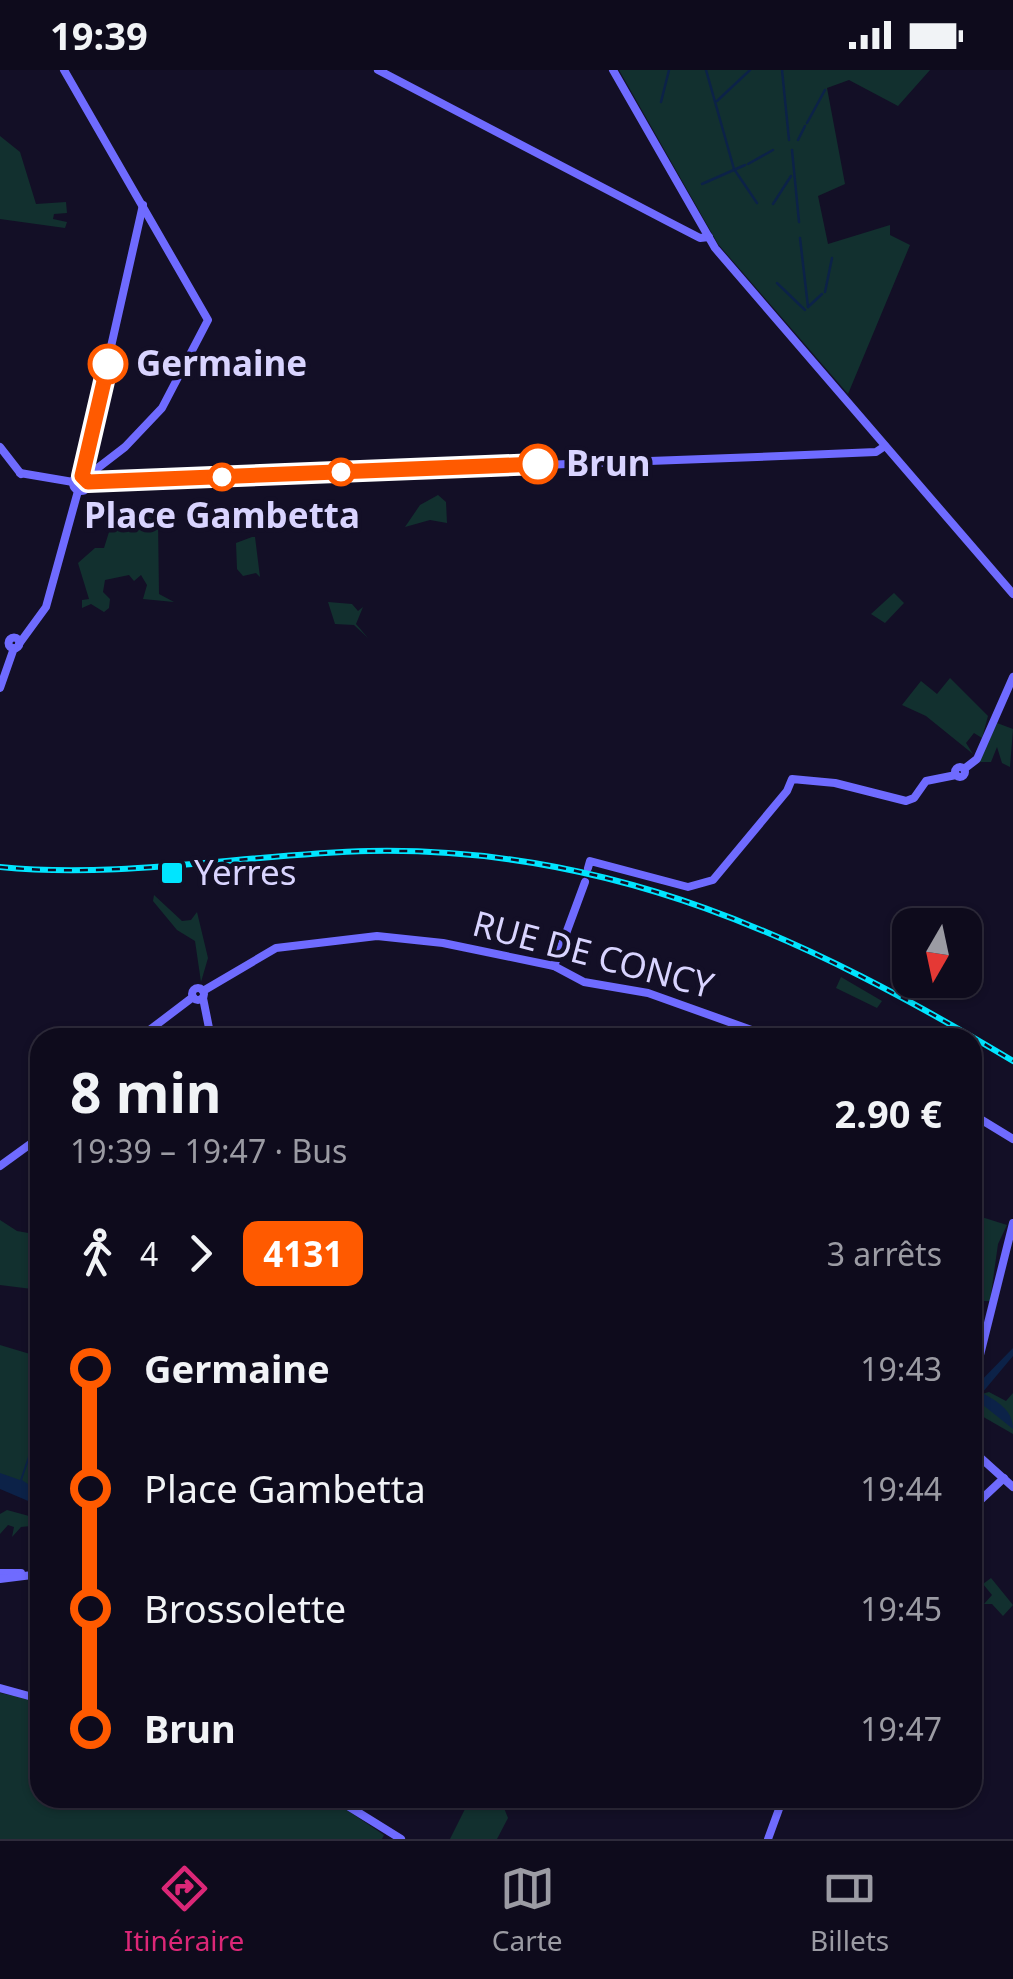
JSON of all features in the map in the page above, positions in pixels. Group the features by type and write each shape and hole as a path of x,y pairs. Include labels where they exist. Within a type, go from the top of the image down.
{"street":[{"path":"0,688 15,644 32,627 48,600 76,486 125,447 162,408 208,320 64,70"},
{"path":"378,70 666,221 700,238 709,237"},
{"path":"613,70 709,237 1013,594"},
{"path":"76,486 85,478 143,205"},
{"path":"85,478 696,460 876,452 886,446"},
{"path":"0,447 25,476 76,486"},
{"path":"588,868 590,861 696,887 713,880 792,779 835,783 906,801 931,778 960,772 977,760 1013,676"},
{"path":"554,966 585,882"},
{"name":"RUE DE CONCY","path":"153,1028 266,951 269,942 276,948 377,936 443,943 554,966 584,982 648,993 746,1028"},
{"path":"200,995 208,1028"},
{"path":"982,1120 1013,1138"},
{"path":"0,1166 30,1145"},
{"path":"982,1356 1013,1223"},
{"path":"982,1459 1013,1487"},
{"path":"982,1499 1004,1478"},
{"path":"1,1577 30,1575"},
{"path":"0,1688 30,1696"},
{"path":"350,1808 401,1839"},
{"path":"768,1839 779,1808"}],"green space":[{"path":"619,70 930,70 898,106 849,80 827,88 845,184 818,196 828,244 890,225 890,235 910,245 848,394 718,244"},
{"path":"0,136 20,152 36,204 66,202 67,213 54,214 53,219 67,222 65,228 0,219"},
{"path":"438,495 446,502 447,523 430,520 405,527 420,505"},
{"path":"136,511 158,521 159,594 174,602 143,599 147,585 141,575 134,581 129,575 105,580 103,592 110,599 104,612 91,604 82,608 82,600 89,599 78,563 95,548 104,548 109,532 116,529 112,518 124,513 126,519 133,521"},
{"path":"252,537 260,577 256,573 243,576 237,569 236,543"},
{"path":"894,593 904,603 885,623 871,614"},
{"path":"328,602 352,604 358,611 363,607 356,624 368,638 354,625 335,624"},
{"path":"950,678 988,716 982,738 974,733 966,743 973,754 926,716 902,705 921,681 937,694"},
{"path":"997,723 1013,729 1010,767 1002,763 997,747 991,762 979,762"},
{"path":"154,895 182,921 191,920 197,912 208,958 201,982 195,941 177,930 153,901"},
{"path":"841,977 882,1001 877,1008 836,988"},
{"path":"982,1217 1007,1225 998,1244 990,1301 982,1301"},
{"path":"0,1220 17,1231 30,1233 30,1289 0,1285"},
{"path":"0,1345 30,1354 30,1489 0,1475"},
{"path":"989,1392 1006,1401 1013,1393 1013,1434 982,1416 982,1394"},
{"path":"7,1510 30,1516 30,1526 21,1527 12,1537 14,1527 8,1525 0,1534 0,1514"},
{"path":"991,1578 1013,1605 1003,1616 992,1604 984,1604 992,1595 983,1584"},
{"path":"0,1693 30,1699 30,1808 344,1808 384,1835 382,1839 0,1839"},
{"path":"466,1808 504,1808 508,1818 497,1839 450,1839"}],"water":[{"path":"1013,1348 1013,1356 982,1393 982,1380"},
{"path":"982,1393 1007,1411 1013,1429 982,1404"},
{"path":"30,1451 22,1480 30,1485 30,1502 0,1489 0,1473 20,1480"}],"waterway":[{"path":"661,102 669,70"},
{"path":"706,70 734,169 757,203"},
{"path":"717,101 750,70"},
{"path":"782,70 789,140"},
{"path":"807,123 825,90"},
{"path":"798,140 805,126"},
{"path":"748,164 773,150"},
{"path":"792,150 799,222"},
{"path":"702,184 745,165"},
{"path":"773,204 791,176"},
{"path":"800,238 808,307"},
{"path":"825,292 832,258"},
{"path":"777,283 805,310"},
{"path":"808,307 822,294"}],"railway":[{"path":"0,867 93,870 369,851 458,854 543,865 626,883 706,908 860,976 956,1028"},
{"path":"982,1043 1013,1061"}],"bus line":[{"name":"4131","path":"108,364 82,476 88,482 538,464"}],"place":[{"name":"Germaine","path":"108,364"},
{"name":"Brun","path":"538,464"},
{"name":"Place Gambetta","path":"222,477"},
{"name":"Yerres","path":"172,873"}]}
